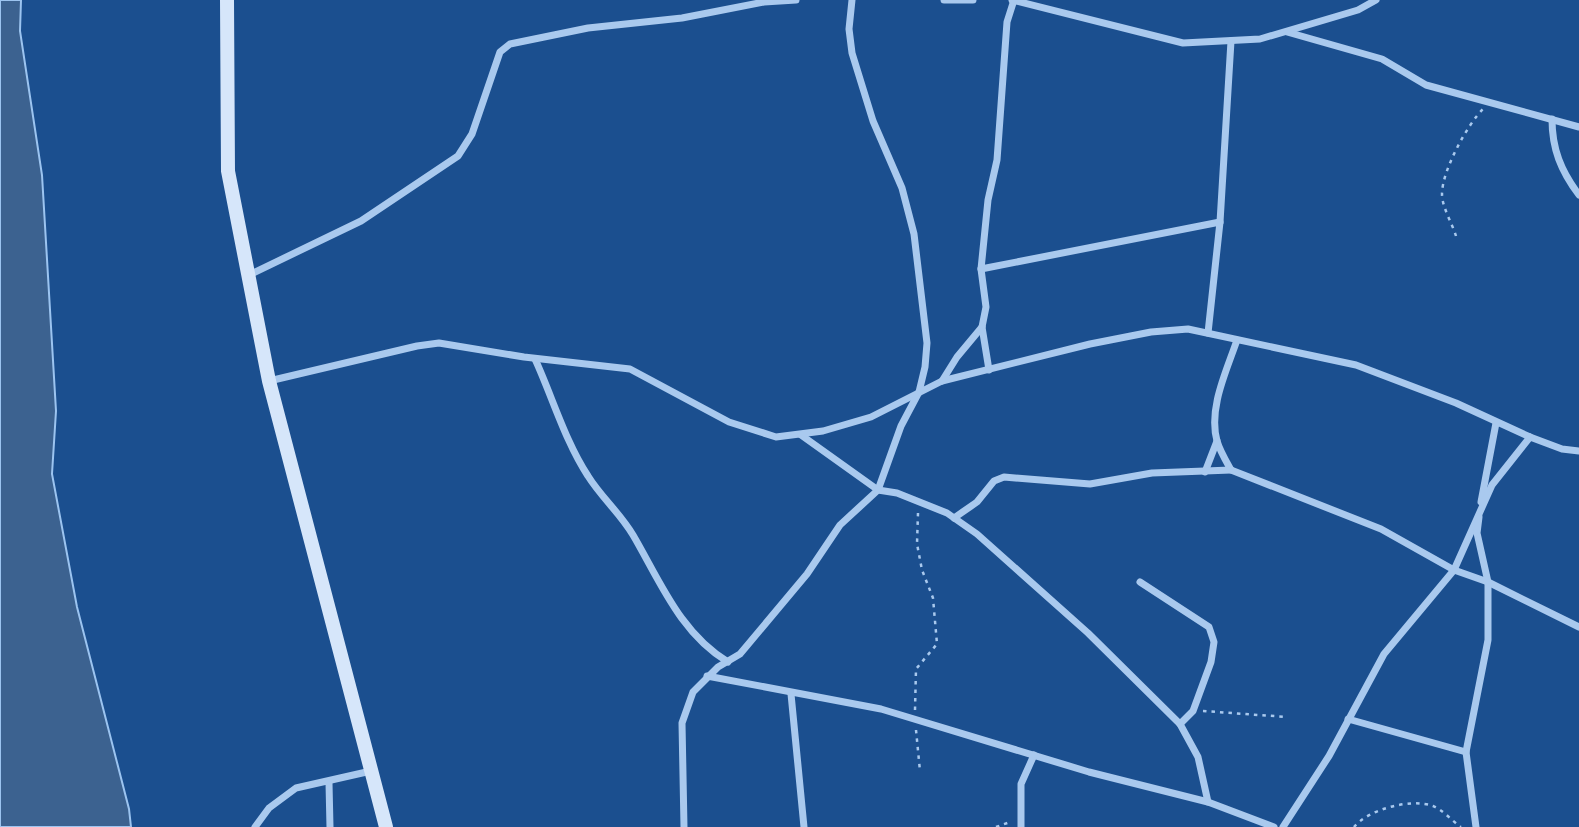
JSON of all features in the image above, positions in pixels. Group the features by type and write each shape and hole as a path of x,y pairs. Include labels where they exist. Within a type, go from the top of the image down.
{"street":[{"path":"227,0 228,171 270,381 386,827"},
{"path":"249,275 361,220 458,156 472,134 500,52 510,44 588,28 682,18 764,2 796,0"},
{"path":"684,827 682,723 693,692 707,676 740,654 789,598 840,525 878,490 901,426 919,392 927,343 914,234 902,188 873,121 852,53 849,29 852,0"},
{"path":"944,0 973,0"},
{"path":"989,370 982,327 986,307 981,269 988,200 997,160 1007,22 1013,0 1183,43 1260,39 1358,10 1376,0"},
{"path":"1286,32 1344,46 1382,59 1426,85 1579,127"},
{"path":"1208,333 1220,222 1231,41"},
{"path":"1552,119 1552,142 1561,167 1579,195"},
{"path":"981,269 1220,222"},
{"path":"942,381 957,356 982,327"},
{"path":"270,381 439,343 535,359 630,369 694,405 753,431 776,437 801,435 872,417 942,381 1090,344 1150,332 1188,329 1356,365 1456,403 1530,437 1562,449 1579,451"},
{"path":"1231,470 1217,441 1214,423 1220,390 1237,340"},
{"path":"535,359 586,473 625,523 664,594 682,620 713,653 728,662"},
{"path":"1476,827 1466,752 1488,640 1488,582 1477,533 1496,423"},
{"path":"801,435 878,490 930,504 954,518 977,534 1088,633 1180,724 1198,757 1208,802"},
{"path":"1283,827 1329,756 1384,654 1454,570 1492,485 1530,437"},
{"path":"1205,472 1217,441"},
{"path":"954,518 976,502 994,481 1004,477 1090,484 1152,473 1231,470 1381,529 1454,570 1488,582 1579,627"},
{"path":"1140,582 1209,627 1214,642 1211,662 1193,711 1180,724"},
{"path":"707,676 881,709 1034,755 1208,802 1274,827"},
{"path":"791,694 804,827"},
{"path":"1349,719 1466,752"},
{"path":"1021,827 1021,784 1034,755"},
{"path":"255,827 270,808 296,788 329,783 371,771"},
{"path":"329,783 330,827"}],"path":[{"path":"1456,236 1442,196 1444,178 1474,118 1490,102"},
{"path":"910,498 919,514 917,544 922,569 933,598 937,632 937,644 916,669 915,720 920,771"},
{"path":"1193,711 1286,717"},
{"path":"1354,827 1360,820 1410,802 1435,806 1461,827"},
{"path":"996,827 1019,818"}],"water":[{"path":"0,0 21,0 20,31 42,175 56,411 52,474 77,607 129,809 131,827 0,827"}]}
